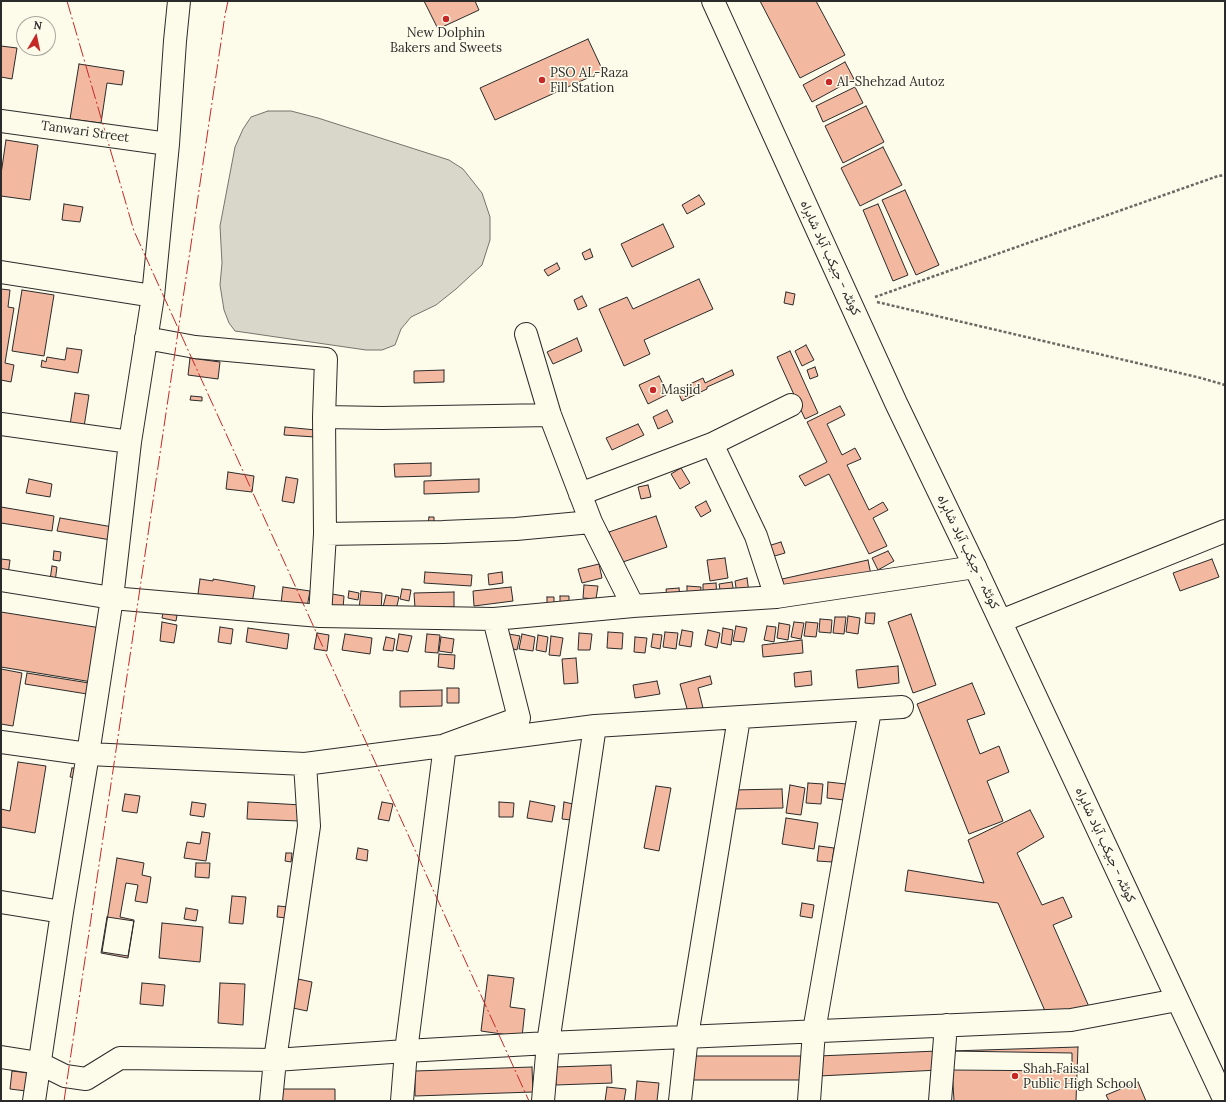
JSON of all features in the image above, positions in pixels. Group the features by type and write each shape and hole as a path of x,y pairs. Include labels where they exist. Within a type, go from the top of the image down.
{"main road":[{"path":"34,1101 62,912 112,598 130,442 154,296 179,1"},
{"name":"کوئٹہ - جیکب آباد شاہراہ","path":"713,1 857,298 896,403 975,567 1224,1101"},
{"name":"Tanwari Street","path":"1,121 168,144"},
{"path":"1,272 154,296"},
{"path":"526,334 550,415 591,522 633,606"},
{"path":"146,338 195,347 326,359 324,417 325,534 320,616"},
{"path":"580,494 712,444 791,405"},
{"path":"324,417 382,418 550,415"},
{"path":"1,424 130,442"},
{"path":"712,444 756,536 776,597"},
{"path":"325,534 508,530 591,522"},
{"path":"1000,621 1225,531"},
{"path":"1,580 112,598 320,616 494,619 633,606 776,597 975,567"},
{"path":"445,745 519,718 494,619"},
{"path":"1,742 88,754 304,764 595,726 902,707"},
{"path":"809,1101 814,1031 870,710"},
{"path":"680,1101 687,1036 739,718"},
{"path":"543,1101 548,1043 595,726"},
{"path":"402,1101 406,1051 445,745"},
{"path":"271,1101 275,1060 309,826 304,764"},
{"path":"1,902 62,912"},
{"path":"1,1057 39,1063 65,1076 86,1079 120,1058 275,1060 406,1051 687,1036 1071,1020 1178,1000"},
{"path":"940,1101 946,1025"}],"path":[{"path":"857,298 1210,178 1225,175"},
{"path":"857,298 1201,378 1225,385"}],"shaded area":[{"path":"268,111 291,111 318,118 449,160 463,169 482,193 490,217 490,240 482,265 436,305 411,317 401,329 395,345 382,350 366,350 235,331 229,323 224,310 220,285 222,263 220,226 235,147 243,129 251,117"}],"building":[{"name":"New Dolphin Bakers and Sweets","path":"424,1 475,1 479,10 438,29"},
{"path":"760,1 816,1 845,55 800,78"},
{"name":"PSO AL-Raza Fill Station","path":"588,39 603,71 495,120 480,88"},
{"path":"1,46 16,48 12,79 1,77"},
{"name":"Al-Shehzad Autoz","path":"845,62 854,79 812,102 803,85"},
{"path":"79,64 124,71 122,85 107,83 101,123 70,119"},
{"path":"855,87 863,103 823,122 816,106"},
{"path":"866,106 884,142 843,163 825,126"},
{"path":"6,140 38,145 30,200 1,196 1,174"},
{"path":"883,147 902,185 860,206 841,168"},
{"path":"905,190 939,265 916,275 882,200"},
{"path":"699,195 705,204 687,214 682,205"},
{"path":"64,204 83,207 80,222 62,220"},
{"path":"878,204 908,275 893,281 863,210"},
{"path":"663,224 674,247 632,267 621,244"},
{"path":"590,249 593,257 585,260 582,253"},
{"path":"557,263 560,269 548,276 544,270"},
{"path":"699,279 713,309 644,340 650,354 624,366 599,309 627,297 633,309"},
{"path":"1,289 10,290 8,307 14,308 5,363 14,365 11,382 1,380"},
{"path":"22,290 54,295 44,356 12,351"},
{"path":"786,292 795,294 793,305 784,303"},
{"path":"582,296 587,306 578,310 574,300"},
{"path":"577,338 582,351 553,364 547,352"},
{"path":"806,345 814,360 802,366 795,351"},
{"path":"67,348 82,350 78,373 41,367 42,360 46,362 47,357 65,360"},
{"path":"790,351 818,413 805,419 777,357"},
{"path":"190,358 220,362 218,379 188,375"},
{"path":"815,367 818,376 810,379 807,370"},
{"path":"444,370 444,382 414,383 414,371"},
{"path":"732,370 734,375 707,387 707,389 682,401 677,390 703,378 705,383"},
{"name":"Masjid","path":"659,376 668,394 648,404 639,385"},
{"path":"75,393 89,395 84,427 70,425"},
{"path":"191,396 202,397 202,401 190,400"},
{"path":"840,406 845,415 827,424 842,455 855,448 861,459 847,465 869,510 883,502 888,510 873,518 887,546 869,554 829,474 805,486 799,476 827,462 807,422"},
{"path":"667,410 673,422 658,429 653,417"},
{"path":"638,424 644,435 612,450 606,438"},
{"path":"285,427 316,430 315,437 284,435"},
{"path":"431,463 431,476 395,477 394,464"},
{"path":"681,468 690,483 680,489 671,474"},
{"path":"228,472 254,476 252,492 226,489"},
{"path":"286,477 298,479 294,503 282,501"},
{"path":"29,479 52,484 50,497 26,493"},
{"path":"479,479 479,492 424,494 424,481"},
{"path":"648,485 651,497 641,499 638,487"},
{"path":"706,501 711,511 701,517 695,507"},
{"path":"1,507 54,516 52,531 1,523"},
{"path":"656,516 667,547 620,563 609,532"},
{"path":"429,517 434,517 434,525 428,524"},
{"path":"60,518 113,527 111,540 57,531"},
{"path":"781,542 785,553 771,557 768,546"},
{"path":"54,551 61,552 60,561 53,560"},
{"path":"888,551 894,561 878,570 872,558"},
{"path":"725,558 728,578 710,581 707,560"},
{"path":"1,559 10,560 8,575 1,574"},
{"path":"1212,559 1219,577 1180,591 1173,573"},
{"path":"868,560 871,575 786,594 782,579"},
{"path":"599,564 602,578 582,583 578,569"},
{"path":"52,566 57,567 55,582 50,580"},
{"path":"425,572 472,575 471,586 424,583"},
{"path":"502,572 503,583 489,585 488,574"},
{"path":"747,578 749,592 737,594 735,581"},
{"path":"200,579 213,581 213,579 255,586 252,603 198,594"},
{"path":"732,582 734,593 721,595 719,584"},
{"path":"716,583 717,597 703,597 703,584"},
{"path":"584,585 598,586 596,599 583,598"},
{"path":"687,586 701,587 700,598 687,597"},
{"path":"283,587 310,591 307,607 281,603"},
{"path":"511,587 513,601 474,606 473,591"},
{"path":"679,588 680,597 667,599 666,589"},
{"path":"402,589 411,590 409,601 400,599"},
{"path":"349,591 359,593 358,600 348,598"},
{"path":"361,591 382,593 381,611 359,609"},
{"path":"454,592 454,607 415,608 414,593"},
{"path":"332,594 344,596 343,609 330,607"},
{"path":"386,595 399,597 396,610 383,607"},
{"path":"560,596 569,596 569,604 560,605"},
{"path":"547,597 554,597 554,604 547,604"},
{"path":"1,612 101,628 92,682 1,667"},
{"path":"163,613 177,615 176,621 162,618"},
{"path":"866,613 875,613 874,624 865,623"},
{"path":"911,614 936,685 913,693 888,622"},
{"path":"848,616 860,618 858,634 846,632"},
{"path":"835,617 846,617 844,634 833,633"},
{"path":"820,619 832,620 831,633 819,632"},
{"path":"162,622 177,625 174,643 160,641"},
{"path":"794,622 804,623 801,639 791,637"},
{"path":"806,622 818,623 816,637 804,636"},
{"path":"779,623 790,625 788,640 777,638"},
{"path":"736,626 747,628 744,642 733,641"},
{"path":"767,626 776,627 774,642 764,640"},
{"path":"220,627 233,629 231,644 218,642"},
{"path":"248,628 289,634 287,649 246,642"},
{"path":"723,628 733,630 731,645 721,643"},
{"path":"682,630 693,632 691,647 679,645"},
{"path":"708,630 720,633 717,648 705,645"},
{"path":"608,632 623,633 622,649 607,648"},
{"path":"665,632 678,633 676,649 663,647"},
{"path":"317,633 329,635 327,651 314,649"},
{"path":"579,633 592,634 590,650 578,650"},
{"path":"345,634 372,638 370,654 342,650"},
{"path":"399,634 412,636 408,652 396,650"},
{"path":"427,634 440,635 438,653 425,652"},
{"path":"509,634 520,636 517,650 506,647"},
{"path":"522,634 535,637 533,651 519,649"},
{"path":"653,634 662,635 660,649 651,647"},
{"path":"538,635 548,637 546,652 536,650"},
{"path":"551,636 563,638 560,656 549,655"},
{"path":"386,637 395,639 393,651 383,650"},
{"path":"441,637 454,639 452,653 439,651"},
{"path":"635,637 647,638 645,653 634,652"},
{"path":"802,640 803,653 763,657 762,645"},
{"path":"439,654 455,655 454,669 438,667"},
{"path":"576,658 578,683 564,684 562,659"},
{"path":"898,666 899,683 858,688 856,670"},
{"path":"1,669 22,673 13,726 1,724"},
{"path":"811,671 812,685 795,687 794,673"},
{"path":"27,673 89,683 87,694 25,684"},
{"path":"710,676 712,684 698,688 703,708 688,712 680,684"},
{"path":"657,681 660,694 635,698 633,685"},
{"path":"972,683 985,714 967,720 980,754 999,746 1009,772 987,781 1003,821 969,834 917,704"},
{"path":"447,688 459,688 459,703 447,703"},
{"path":"442,690 442,706 400,707 400,691"},
{"path":"18,762 46,766 35,833 1,827 1,809 10,811"},
{"path":"72,768 77,768 76,778 70,777"},
{"path":"828,782 846,784 844,800 827,798"},
{"path":"808,783 823,784 821,804 806,803"},
{"path":"790,785 805,788 801,815 786,813"},
{"path":"656,786 671,788 659,851 644,848"},
{"path":"782,789 783,808 732,809 732,790"},
{"path":"125,794 140,796 137,813 122,811"},
{"path":"530,801 555,806 552,822 527,818"},
{"path":"192,802 206,804 204,817 190,815"},
{"path":"248,802 302,805 300,821 247,819"},
{"path":"382,802 393,804 389,821 378,819"},
{"path":"499,802 514,803 513,817 499,817"},
{"path":"564,802 573,804 571,820 562,819"},
{"path":"1030,810 1044,837 1017,853 1042,905 1063,897 1072,917 1053,925 1090,1009 1045,1011 998,903 905,891 908,870 984,883 968,840"},
{"path":"786,818 818,823 814,849 782,844"},
{"path":"202,832 210,833 206,861 184,858 187,842 200,844"},
{"path":"819,846 834,848 832,862 817,861"},
{"path":"358,848 368,850 367,861 356,859"},
{"path":"286,853 292,853 291,862 285,861"},
{"path":"117,858 144,863 142,875 151,877 147,903 135,901 138,885 126,883 120,917 134,920 128,956 102,952"},
{"path":"196,863 210,863 209,878 195,877"},
{"path":"232,896 246,897 243,924 229,923"},
{"path":"802,903 814,905 812,918 800,916"},
{"path":"278,906 289,907 287,918 277,917"},
{"path":"186,908 198,910 196,921 184,919"},
{"path":"107,917 134,921 128,958 101,953"},
{"path":"162,923 203,927 200,962 159,958"},
{"path":"488,975 514,978 510,1007 525,1009 522,1037 481,1031"},
{"path":"298,979 312,982 307,1011 293,1008"},
{"path":"142,983 165,985 163,1006 140,1004"},
{"path":"220,983 245,984 243,1025 218,1023"},
{"name":"Shah Faisal Public High School","path":"1078,1047 1076,1101 954,1101 951,1051"},
{"path":"938,1051 939,1070 819,1076 818,1056"},
{"path":"951,1051 1072,1053 1072,1071 951,1070"},
{"path":"687,1056 807,1056 807,1080 687,1080"},
{"path":"611,1065 612,1083 556,1085 555,1067"},
{"path":"532,1067 533,1092 415,1096 415,1071"},
{"path":"12,1071 28,1073 26,1091 10,1089"},
{"path":"637,1081 659,1083 657,1101 635,1101"},
{"path":"1138,1082 1146,1101 1109,1101 1106,1095"},
{"path":"607,1087 626,1089 624,1101 605,1101"},
{"path":"279,1089 335,1089 335,1101 279,1101"}],"power":[{"path":"67,1 134,231 529,1101"},
{"path":"64,1101 228,1"}],"place":[{"name":"New Dolphin Bakers and Sweets","path":"446,19"},
{"name":"PSO AL-Raza Fill Station","path":"542,80"},
{"name":"Al-Shehzad Autoz","path":"829,82"},
{"name":"Masjid","path":"653,390"},
{"name":"Shah Faisal Public High School","path":"1015,1076"}]}
